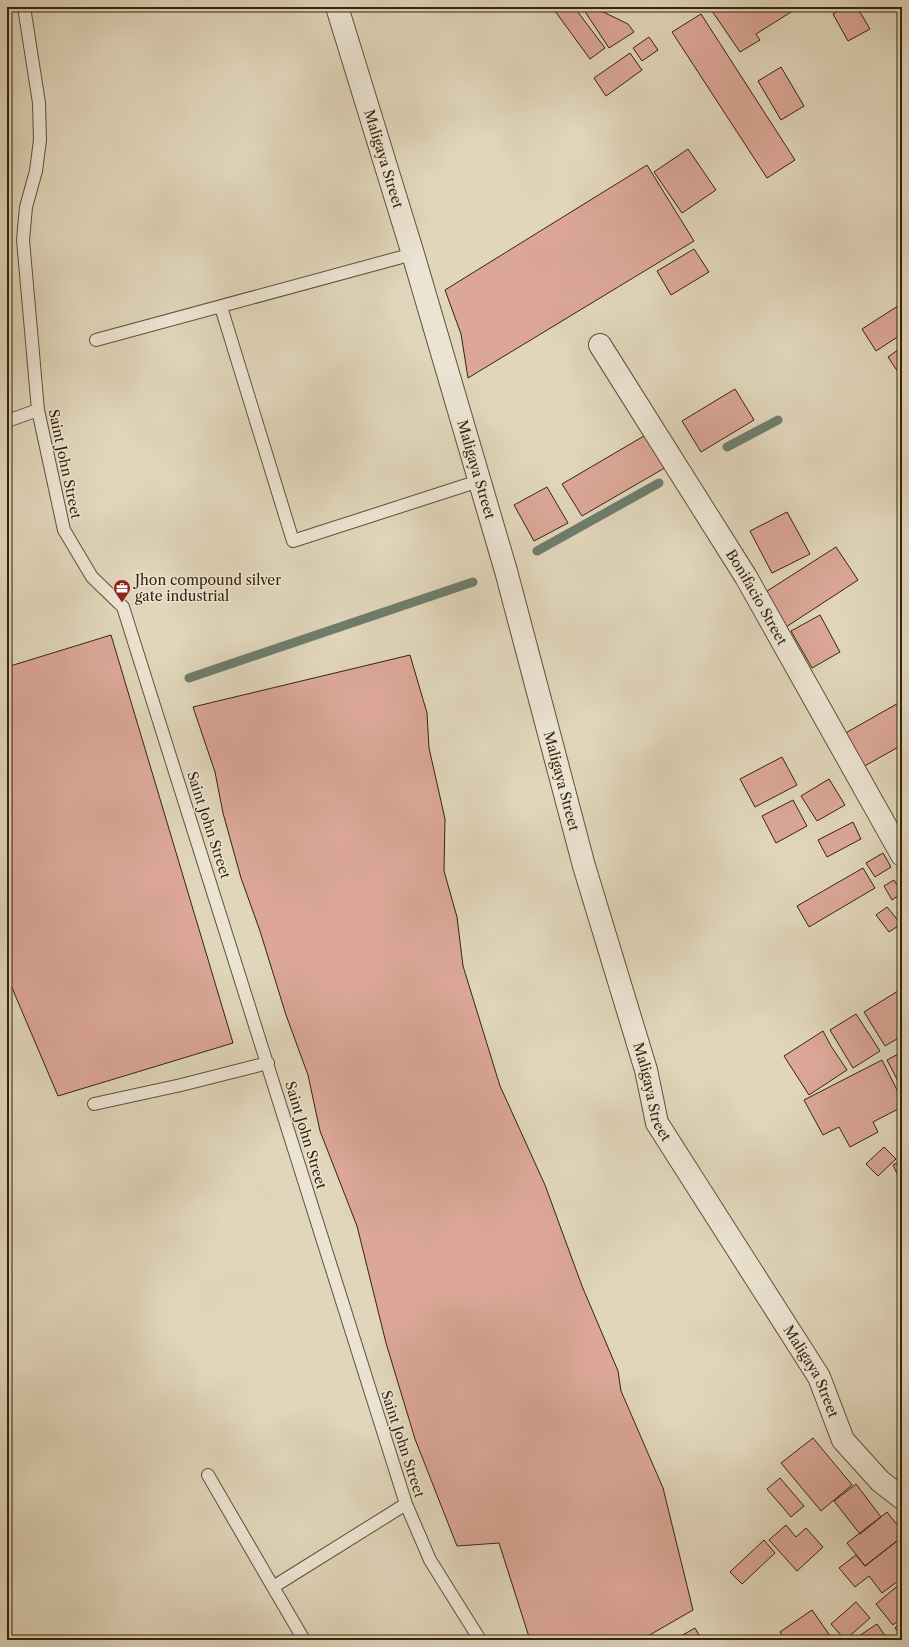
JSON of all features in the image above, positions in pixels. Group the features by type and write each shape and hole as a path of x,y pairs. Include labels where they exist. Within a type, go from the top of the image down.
{"street":[{"name":"Maligaya Street","path":"337,7 413,254 506,571 584,866 646,1070 657,1123 819,1376 843,1440 880,1481 902,1498"},
{"name":"Bonifacio Street","path":"600,345 746,577 902,855"}],"lane":[{"name":"Saint John Street","path":"24,7 39,103 40,140 36,171 26,207 23,240 38,410 64,530 92,576 123,607 406,1504 430,1560 480,1640"},
{"path":"96,340 413,254"},
{"path":"221,307 293,541 479,481"},
{"path":"7,421 38,410"},
{"path":"94,1104 181,1085 268,1063"},
{"path":"208,1475 304,1640"},
{"path":"273,1587 406,1504"}],"building":[{"path":"552,7 574,7 605,48 590,59"},
{"path":"582,7 593,7 628,24 634,32 609,48"},
{"path":"799,7 756,34 760,40 740,52 710,8"},
{"path":"845,7 857,7 870,29 848,41 833,14"},
{"path":"701,14 795,160 767,178 672,32"},
{"path":"649,37 658,50 642,61 633,48"},
{"path":"630,53 642,70 606,96 594,78"},
{"path":"781,67 804,106 781,120 758,81"},
{"path":"688,149 716,190 682,213 654,172"},
{"path":"647,165 694,241 468,378 461,334 445,290"},
{"path":"694,249 709,272 671,295 657,271"},
{"path":"901,304 902,334 876,351 862,329"},
{"path":"902,347 902,378 888,357"},
{"path":"735,389 754,420 701,452 682,421"},
{"path":"649,433 668,466 582,516 562,484"},
{"path":"547,487 568,523 534,541 514,505"},
{"path":"787,512 810,554 772,573 750,531"},
{"path":"836,547 858,580 786,627 764,593"},
{"path":"820,615 840,652 812,668 791,631"},
{"path":"111,635 233,1043 58,1096 7,976 7,667"},
{"path":"410,655 427,713 429,748 445,819 444,871 457,917 463,966 500,1086 545,1185 582,1286 618,1371 621,1391 663,1488 693,1610 641,1640 530,1640 499,1543 457,1546 415,1439 386,1343 357,1226 320,1131 308,1075 286,1015 260,931 241,878 223,813 215,772 193,707"},
{"path":"902,701 902,745 861,768 842,735"},
{"path":"782,757 797,785 755,807 740,779"},
{"path":"829,779 845,805 817,821 801,796"},
{"path":"793,800 807,826 776,843 762,816"},
{"path":"853,822 861,839 827,857 818,840"},
{"path":"883,853 891,867 875,877 866,863"},
{"path":"863,868 875,888 809,927 797,906"},
{"path":"894,880 902,893 892,900 884,886"},
{"path":"887,907 901,924 889,932 876,915"},
{"path":"898,991 902,998 902,1036 885,1046 864,1012"},
{"path":"856,1014 880,1051 853,1068 830,1030"},
{"path":"823,1031 847,1070 809,1095 784,1056"},
{"path":"902,1052 902,1089 887,1060"},
{"path":"882,1060 902,1100 902,1107 873,1122 878,1132 850,1147 839,1127 823,1135 804,1100"},
{"path":"884,1147 896,1159 878,1176 866,1164"},
{"path":"902,1160 902,1184 893,1165"},
{"path":"813,1438 852,1485 821,1511 781,1463"},
{"path":"780,1478 804,1506 791,1517 767,1489"},
{"path":"856,1484 881,1517 860,1534 834,1501"},
{"path":"887,1512 902,1531 902,1537 865,1566 847,1543"},
{"path":"786,1525 796,1537 806,1528 823,1547 797,1571 769,1540"},
{"path":"902,1537 902,1578 882,1593 869,1576 855,1587 839,1568 856,1555 865,1566"},
{"path":"764,1540 775,1553 742,1584 730,1572"},
{"path":"902,1582 902,1617 893,1625 876,1604"},
{"path":"856,1602 870,1618 845,1640 831,1624"},
{"path":"812,1610 833,1640 785,1640 780,1632"},
{"path":"902,1621 902,1637 895,1628"},
{"path":"877,1624 888,1640 853,1640"},
{"path":"695,1628 702,1640 674,1640"}],"waterway":[{"path":"727,447 778,420"},
{"path":"537,551 659,483"},
{"path":"189,678 473,582"}],"place":[{"name":"Jhon compound silver gate industrial","path":"122,603"}]}
